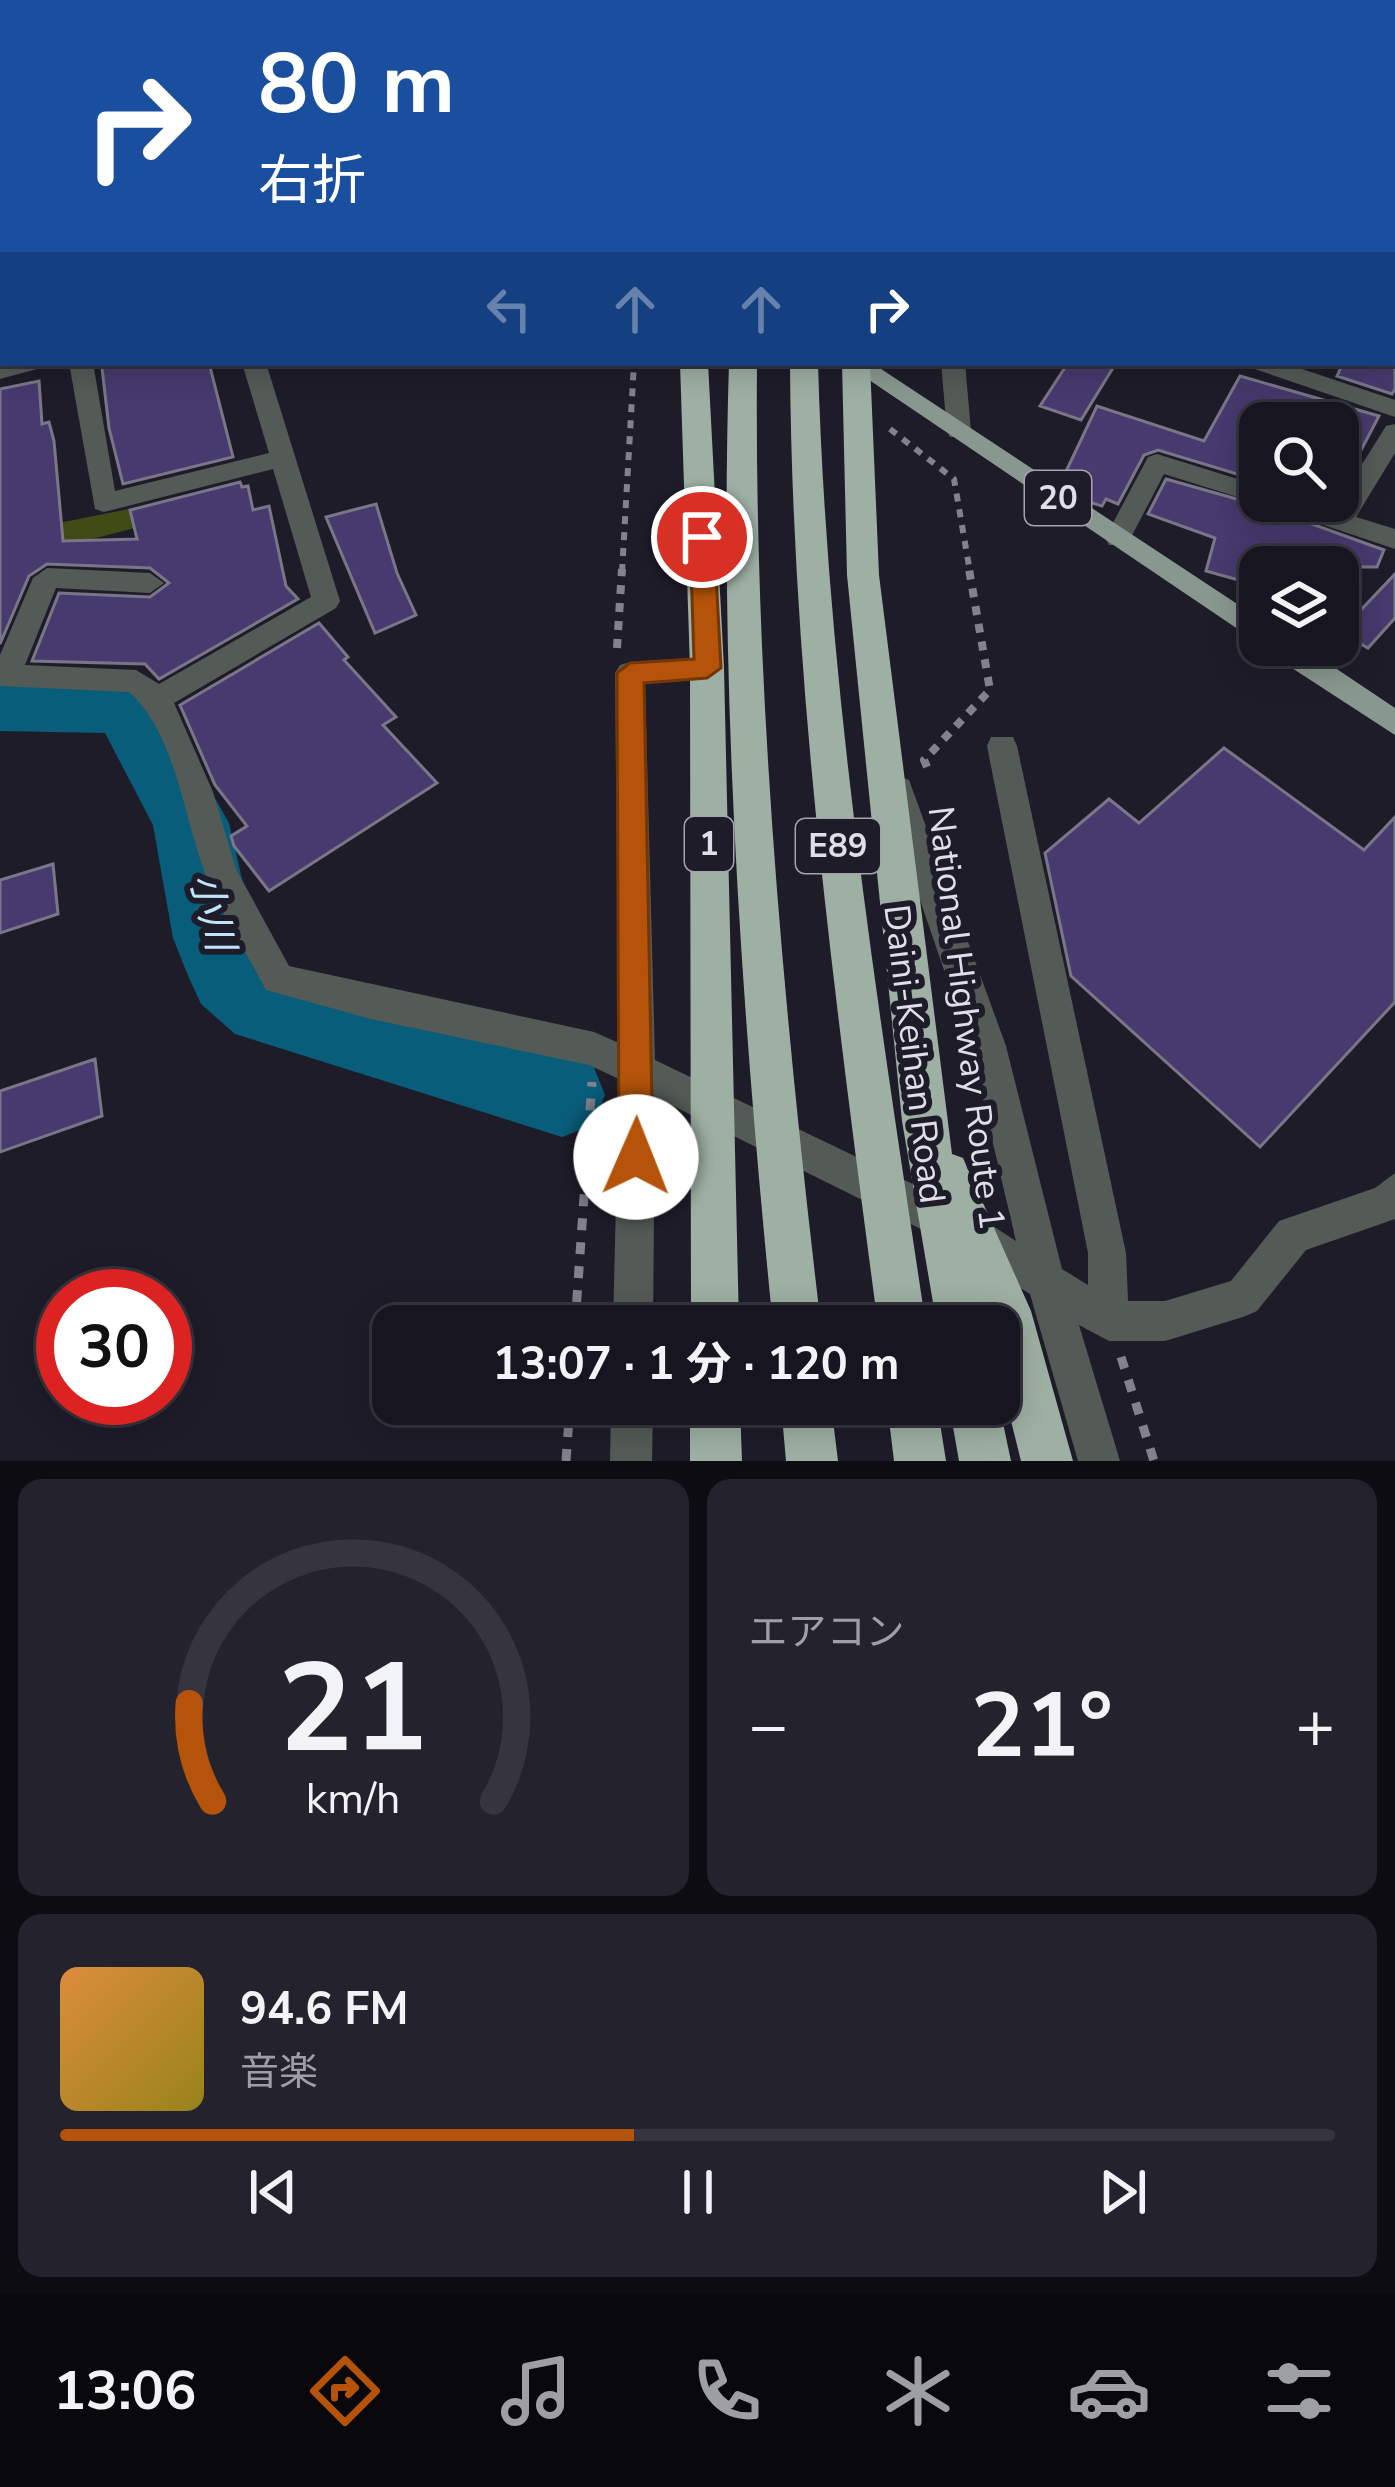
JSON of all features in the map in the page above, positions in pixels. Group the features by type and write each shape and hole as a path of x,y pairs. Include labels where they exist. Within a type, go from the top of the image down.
{"highway":[{"name":"1","path":"694,366 707,668 715,1305"},
{"name":"E89","path":"743,366 740,445 747,739 795,1305"},
{"name":"Daini-Keihan Road","path":"804,366 804,449 824,738 899,1305"},
{"name":"National Highway Route 1","path":"856,366 863,575 924,1121 957,1305"},
{"path":"924,1121 1007,1311 1047,1461"},
{"path":"716,1425 716,1461"},
{"path":"808,1425 812,1461"},
{"path":"915,1425 920,1461"},
{"path":"978,1425 985,1461"}],"main road":[{"name":"20","path":"861,366 1239,619"},
{"path":"1310,666 1395,723"}],"street":[{"path":"81,366 104,502 283,458"},
{"path":"157,699 326,601 255,366"},
{"path":"953,366 959,431"},
{"path":"1297,368 1395,409"},
{"path":"1359,491 1395,432"},
{"path":"1118,538 1174,435"},
{"path":"1157,463 1239,488"},
{"path":"1347,522 1395,539"},
{"path":"149,583 50,569 3,675 136,681 157,699 197,792 221,872 278,979 371,1004 594,1049 959,1227 1109,1321 1166,1321 1244,1297 1293,1235 1387,1203 1395,1192"},
{"path":"633,1305 638,1072 630,673 707,668"},
{"path":"1002,746 1107,1252 1109,1321"},
{"path":"886,753 988,1046 1047,1286 1099,1461"},
{"path":"631,1461 632,1425"}],"path":[{"path":"566,1461 569,1425"}],"green space":[{"path":"194,496 158,522 69,545 39,527"}],"building":[{"path":"210,366 233,457 123,484 109,428 102,368"},
{"path":"1066,366 1114,366 1081,420 1040,406"},
{"path":"1342,366 1395,366 1395,389 1392,394 1337,376"},
{"path":"1240,376 1330,402 1239,402 1239,475 1158,450 1144,455 1118,504 1106,499 1102,506 1092,503 1061,482 1097,406 1204,441"},
{"path":"39,381 42,424 49,422 54,441 63,541 137,539 130,510 240,482 248,486 253,510 269,506 286,586 298,599 159,679 145,664 32,661 59,593 150,597 169,583 150,568 47,564 29,576 0,644 0,389"},
{"path":"1359,410 1379,416 1359,454"},
{"path":"1166,479 1239,500 1239,522 1307,522 1384,550 1377,567 1359,567 1359,546 1239,546 1239,580 1206,571 1215,538 1148,514"},
{"path":"376,504 397,573 416,615 375,633 326,517"},
{"path":"1395,574 1395,618 1368,648 1359,643 1359,612"},
{"path":"319,623 348,657 344,660 396,717 383,725 437,783 269,891 234,846 231,836 247,826 215,785 180,705"},
{"path":"1224,748 1364,850 1395,817 1395,1002 1260,1147 1071,976 1045,853 1109,799 1139,823"},
{"path":"53,864 58,914 0,933 0,880"},
{"path":"95,1059 102,1116 0,1152 0,1091"}],"waterway":[{"name":"小川","path":"0,703 126,706 191,823 213,938 230,978 264,1007 562,1095"}],"route":[{"path":"636,1157 630,673 707,668 702,537"}]}
